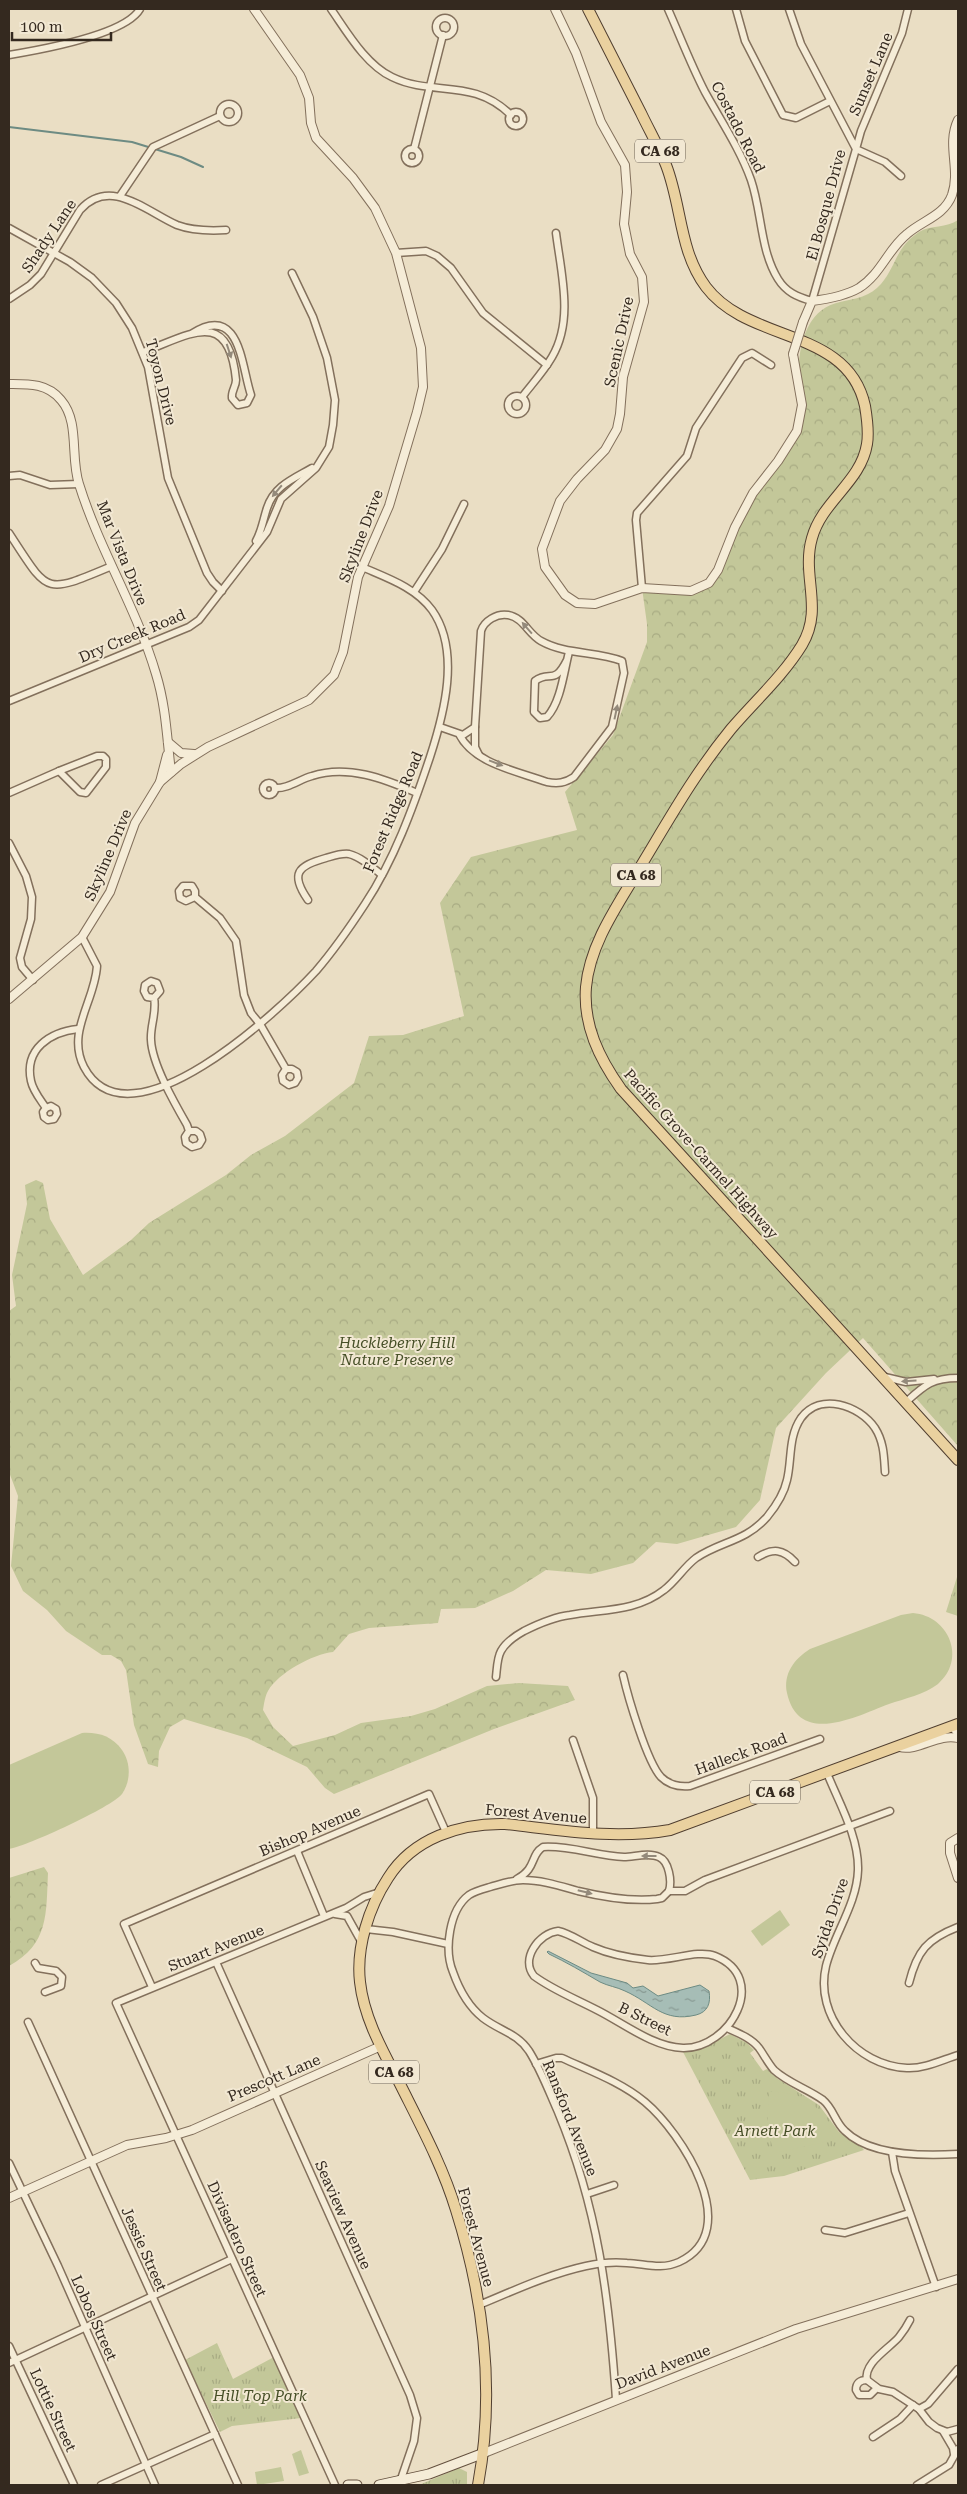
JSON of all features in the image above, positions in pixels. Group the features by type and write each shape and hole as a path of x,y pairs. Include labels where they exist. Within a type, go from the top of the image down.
{"main road":[{"name":"Pacific Grove-Carmel Highway","path":"588,9 665,162 676,196 685,245 697,275 716,298 739,316 761,327 817,347 838,360 859,386 868,431 865,455 859,469 823,513 812,538 809,568 814,605 812,618 802,645 700,768 596,946 586,986 591,1031 605,1066 621,1088 958,1460"},
{"name":"Forest Avenue","path":"478,2485 484,2453 487,2400 479,2305 470,2260 456,2209 421,2127 367,2013 360,1981 362,1943 380,1892 396,1867 421,1845 446,1832 487,1824 593,1834 632,1835 670,1830 899,1747 957,1728"},
{"name":"David Avenue","path":"379,2485 400,2482 429,2474 484,2453"},
{"path":"348,2485 357,2485"}],"street":[{"path":"9,55 86,38 132,19 140,9"},
{"name":"Skyline Drive","path":"9,999 82,936 110,892 135,823 160,782 196,754 252,726 301,705 327,684 334,675 343,652 352,599 362,567 389,506 422,387 421,348 396,253 375,208 353,178 316,138 311,123 309,98 300,75 254,9"},
{"path":"331,9 378,68 398,80 486,96 500,104 511,114"},
{"name":"Scenic Drive","path":"555,9 576,53 601,122 626,171 624,224 630,254 642,277 644,302 623,377 617,429 604,450 560,501 547,529 542,557 545,567 565,595 577,603 595,604 642,588 691,591 703,587 714,577 750,499 778,462 797,431 802,405 793,354 812,301"},
{"name":"Costado Road","path":"668,9 704,90 746,167 758,204 766,247 772,267 786,289 794,295 812,301"},
{"path":"736,9 745,41 783,115 796,118 830,101"},
{"name":"El Bosque Drive","path":"789,9 801,44 856,149 812,301"},
{"name":"Sunset Lane","path":"856,149 861,131 902,33 908,9"},
{"path":"414,149 443,35"},
{"path":"220,116 153,147 120,196 185,228 226,230"},
{"path":"812,301 833,298 864,285 907,234 944,208 955,185 951,144 958,120"},
{"path":"856,149 884,162 901,176"},
{"name":"Shady Lane","path":"9,299 36,280 85,204 98,198 120,196"},
{"name":"Toyon Drive","path":"9,228 87,274 105,290 132,328 143,352 168,478 207,574 212,582 222,591"},
{"path":"522,397 547,365 560,340 565,313 556,233"},
{"path":"396,253 426,251 437,256 451,268 483,313 547,365"},
{"name":"Dry Creek Road","path":"9,701 194,624 203,616 252,549 267,532 281,499 318,465 327,452 335,412 334,392 321,339 292,273"},
{"path":"143,352 202,328 214,326 226,329 235,337 240,348 247,387 251,395 247,404 238,405 232,398 236,379 230,352 224,338 212,332 191,334"},
{"path":"642,588 636,520 638,513 684,460 696,428 744,356 752,353 771,364"},
{"name":"Mar Vista Drive","path":"9,384 41,386 56,394 62,400 71,419 79,484 145,644 160,689 171,772"},
{"path":"9,476 20,475 50,486 79,484"},
{"path":"414,592 442,549 464,504"},
{"path":"9,533 36,574 50,584 68,584 112,566"},
{"name":"Forest Ridge Road","path":"82,936 95,961 96,973 78,1029 78,1049 83,1066 89,1074 107,1089 118,1094 132,1094 148,1092 164,1085 221,1054 260,1024 315,971 354,921 382,875 417,793 440,727 446,685 445,643 436,616 414,592 362,567"},
{"path":"459,734 468,748 479,756 547,782 563,783 574,777 612,727 624,673 622,661 569,652 541,641 522,622 511,616 499,616 485,623 480,640 475,727 476,747 479,756"},
{"path":"567,660 562,670 555,676 535,681 534,712 540,718 547,717 553,709 567,660 569,652"},
{"path":"440,727 459,734 468,733 475,727"},
{"path":"168,741 171,746 181,753 196,754"},
{"path":"160,782 168,741"},
{"path":"9,793 97,756 103,756 106,759 106,767 86,793 80,792 59,772"},
{"path":"275,788 283,788 320,774 341,772 377,778 417,793"},
{"path":"9,843 26,876 32,897 32,919 20,958 22,967 33,980"},
{"path":"308,900 299,886 298,875 303,866 313,861 348,854 358,858 382,875"},
{"path":"194,897 220,918 236,941 244,995 251,1013 260,1024 286,1070"},
{"path":"154,998 155,1005 150,1041 164,1085 189,1132"},
{"path":"46,1108 31,1082 29,1065 32,1053 49,1037 78,1029"},
{"path":"881,1375 901,1382 956,1379"},
{"path":"906,1402 926,1385 937,1379"},
{"path":"496,1677 501,1650 508,1641 520,1633 559,1617 621,1609 644,1602 662,1592 697,1557 748,1535 772,1511 783,1493 795,1430 806,1412 814,1406 830,1403 840,1405 860,1414 869,1421 882,1446 884,1472"},
{"path":"758,1557 769,1551 780,1551 795,1562"},
{"name":"Halleck Road","path":"622,1676 632,1711 657,1772 674,1785 690,1786 820,1738"},
{"path":"899,1747 906,1749 944,1738 958,1738"},
{"path":"573,1740 593,1798 593,1834"},
{"name":"Syida Drive","path":"827,1773 857,1852 858,1872 853,1896 826,1966 825,1996 833,2021 854,2047 889,2064 907,2068 920,2067 958,2055"},
{"name":"Bishop Avenue","path":"152,1987 124,1924 164,1909 429,1794 446,1832"},
{"name":"Ransford Avenue","path":"616,2399 610,2318 602,2264 587,2194 564,2128 536,2064 526,2047 514,2035 484,2019 471,2006 452,1971 448,1958 448,1944 460,1903 478,1891 514,1880 538,1880 594,1894 621,1898 662,1898 668,1891 685,1891 705,1880 890,1811"},
{"path":"958,1838 950,1845 950,1853 958,1878"},
{"path":"514,1880 528,1872 539,1850 548,1847 612,1856 657,1856 667,1865 670,1881 668,1891"},
{"path":"297,1850 324,1916"},
{"path":"533,1864 533,1874 538,1880"},
{"name":"Stuart Avenue","path":"116,2003 346,1908 368,1895 380,1892"},
{"name":"Stuart Avenue","path":"324,1916 338,1914 347,1916 362,1943"},
{"path":"909,1983 913,1966 923,1948 942,1933 958,1927"},
{"path":"366,1930 393,1932 448,1944"},
{"name":"B Street","path":"555,1931 566,1933 604,1951 638,1959 661,1960 710,1954 730,1965 741,1980 741,1997 727,2028 702,2044 685,2048 666,2046 534,1976 529,1967 532,1952 536,1945 555,1931"},
{"name":"Seaview Avenue","path":"216,1962 410,2395 416,2418 414,2441 400,2482"},
{"path":"34,1963 38,1968 56,1971 62,1977 61,1986 45,1992"},
{"name":"Divisadero Street","path":"116,2003 335,2485"},
{"name":"Jessie Street","path":"28,2022 238,2485"},
{"path":"727,2028 752,2041 773,2069 823,2100 848,2134 863,2142 892,2152 926,2155 958,2154"},
{"name":"Prescott Lane","path":"9,2198 136,2142 177,2135 381,2046"},
{"path":"479,2305 569,2271 602,2264 661,2267 678,2262 688,2256 700,2242 705,2229 707,2212 702,2183 676,2135 657,2113 635,2094 562,2058 536,2064"},
{"path":"892,2152 895,2171 936,2287"},
{"name":"Lobos Street","path":"9,2163 155,2485"},
{"path":"587,2194 614,2185"},
{"path":"826,2230 845,2232 909,2212"},
{"path":"12,2361 232,2259"},
{"name":"David Avenue","path":"484,2453 796,2329 958,2279"},
{"path":"910,2320 898,2339 880,2353 866,2374 867,2380 877,2388 889,2390 920,2409 929,2422 943,2431 952,2432 958,2429"},
{"name":"Lottie Street","path":"9,2346 12,2361 74,2485"},
{"path":"920,2409 928,2404 958,2369"},
{"path":"867,2380 857,2385 856,2390 860,2394 870,2394 877,2388"},
{"path":"873,2437 900,2419 913,2405"},
{"path":"917,2485 949,2465 956,2451 943,2431"},
{"path":"101,2485 215,2434"}],"green space":[{"name":"Huckleberry Hill Nature Preserve","path":"958,220 958,1446 863,1338 826,1373 776,1428 760,1500 736,1527 677,1544 656,1542 633,1563 591,1574 546,1570 513,1591 475,1608 441,1609 438,1623 369,1628 349,1634 333,1652 306,1660 288,1671 273,1684 267,1693 263,1710 273,1727 293,1746 335,1735 361,1723 411,1716 435,1709 487,1686 519,1683 568,1686 575,1700 494,1729 334,1794 325,1788 307,1767 247,1738 184,1719 170,1727 159,1751 158,1767 148,1764 134,1725 126,1670 121,1661 111,1655 102,1655 66,1631 47,1610 23,1591 11,1566 18,1496 9,1472 9,1311 16,1306 12,1275 27,1204 25,1185 36,1180 43,1183 50,1219 83,1275 131,1240 149,1223 226,1175 251,1155 285,1136 354,1083 369,1036 403,1035 464,1016 440,903 471,857 577,830 565,792 613,735 647,642 647,624 642,588 680,590 709,583 735,527 778,461 801,413 793,363 799,363 802,343 809,325 822,310 830,305 851,300 877,288 886,277 905,244 919,232 928,228 954,223"},
{"path":"958,1577 958,1616 946,1612"},
{"path":"913,1613 926,1616 936,1622 950,1640 952,1651 951,1663 947,1674 938,1684 914,1696 846,1720 831,1723 816,1723 804,1719 794,1709 786,1686 788,1673 799,1657 810,1649 901,1615"},
{"path":"82,1733 94,1733 109,1738 122,1750 129,1772 122,1794 103,1808 33,1841 9,1849 9,1765"},
{"path":"44,1867 48,1873 47,1902 43,1927 32,1948 9,1966 9,1878"},
{"path":"780,1910 790,1925 762,1946 751,1931"},
{"name":"Arnett Park","path":"730,2034 747,2043 754,2050 750,2053 763,2071 767,2069 778,2079 819,2105 839,2132 860,2145 864,2150 784,2176 750,2180 683,2052 701,2049"},
{"path":"769,2091 794,2095 811,2103 824,2118 834,2140 779,2152 773,2149 767,2128"},
{"name":"Hill Top Park","path":"217,2343 233,2379 274,2357 301,2418 232,2426 220,2432 185,2360"},
{"path":"301,2450 309,2473 299,2476 292,2454"},
{"path":"281,2467 284,2481 257,2485 255,2472"},
{"path":"459,2468 467,2472 467,2485 419,2485"}],"water":[{"path":"548,1951 591,1973 627,1983 633,1988 643,1986 658,1996 700,1985 709,1991 710,1999 708,2006 703,2012 696,2015 685,2017 666,2014 625,1991 600,1982 549,1954"}],"waterway":[{"path":"9,127 132,142 181,157 203,167"}]}
